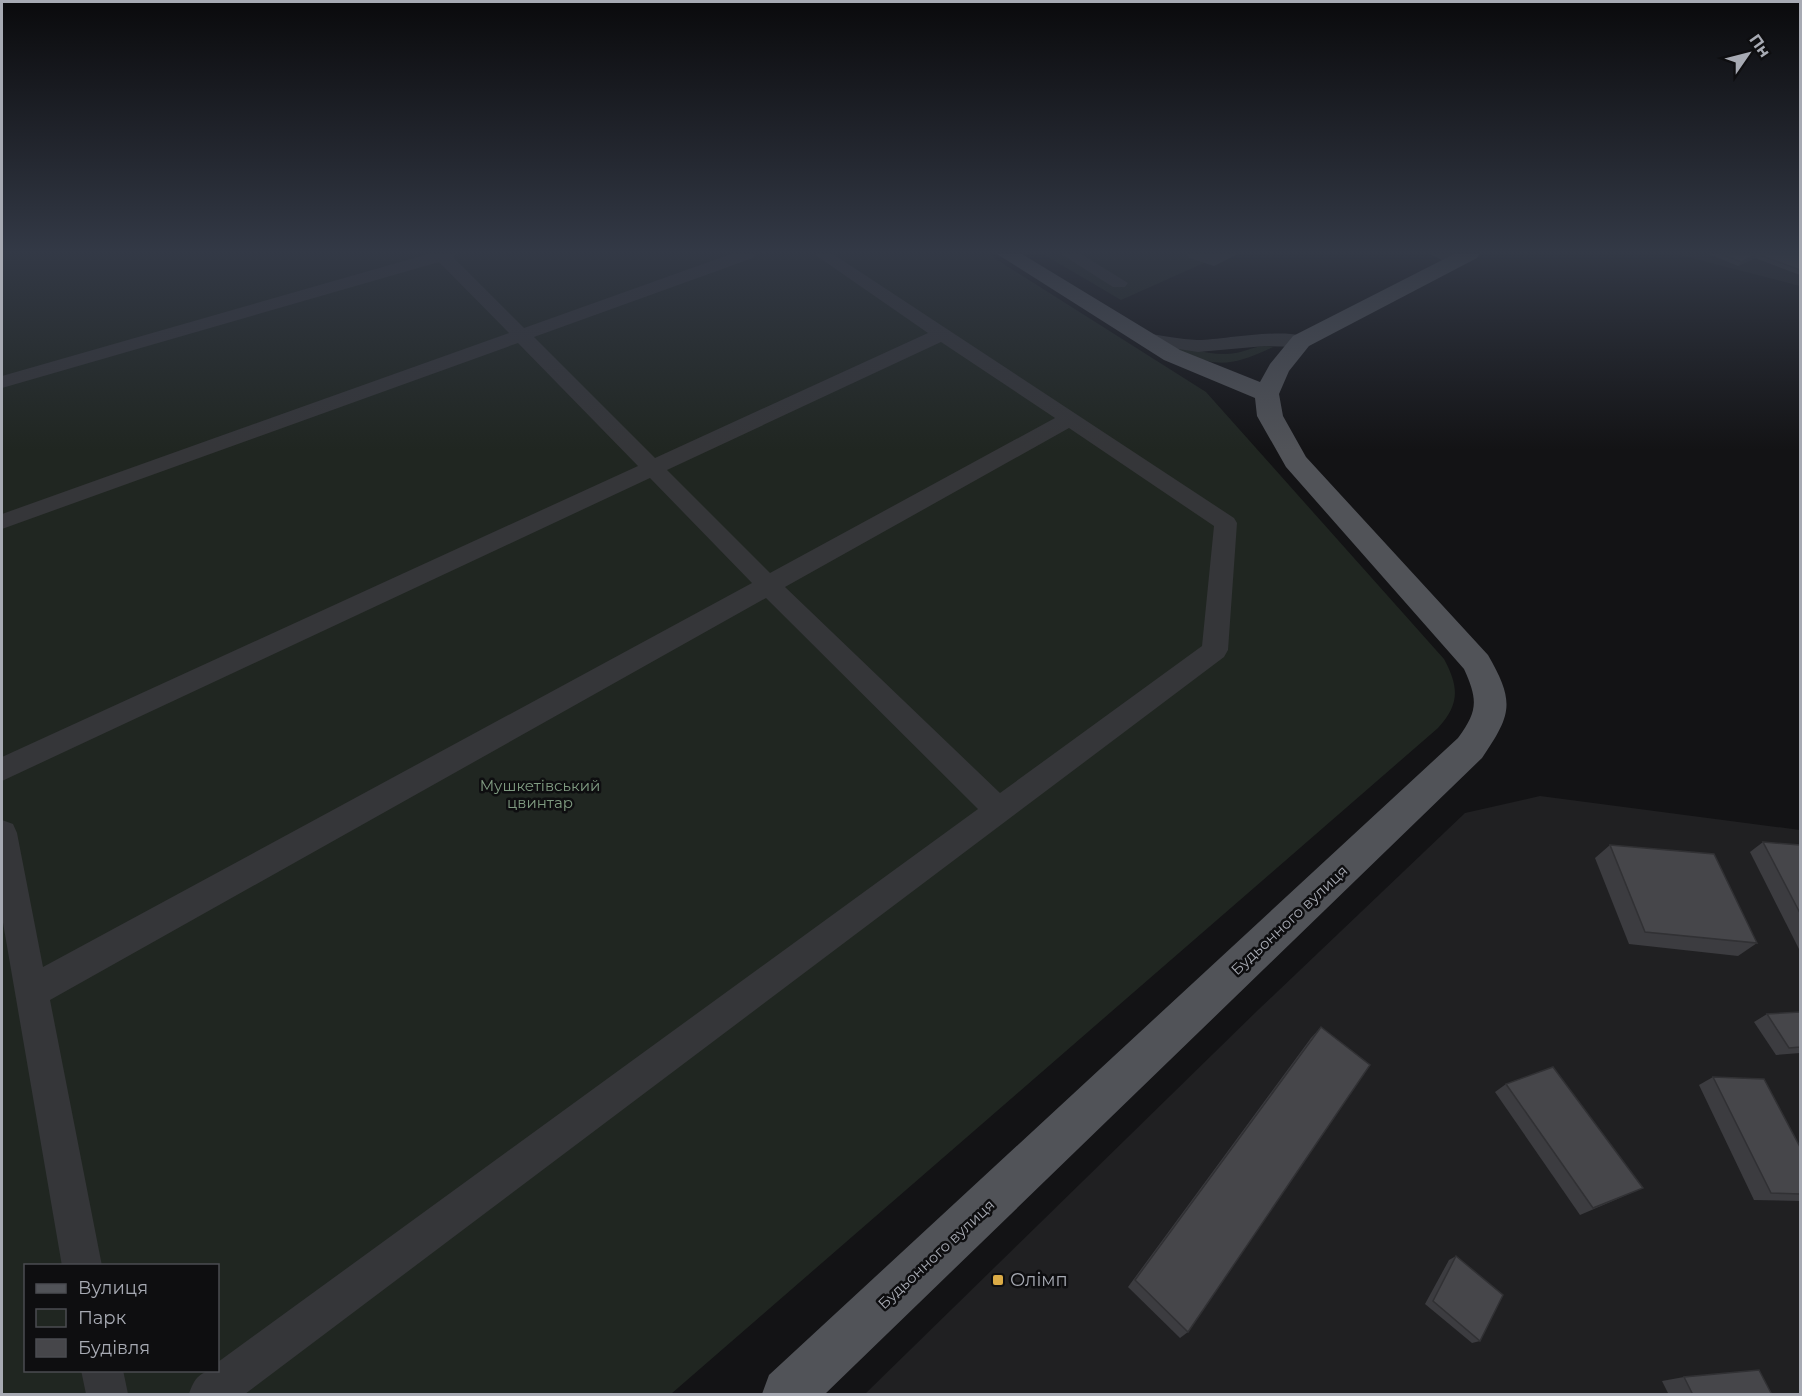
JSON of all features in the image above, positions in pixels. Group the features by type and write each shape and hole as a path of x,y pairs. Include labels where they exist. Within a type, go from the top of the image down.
{"main road":[{"path":"1114,319 1172,355 1247,412 1295,461"},
{"path":"1172,355 1205,365 1234,367 1278,353 1341,319"},
{"path":"1172,355 1267,394 1278,369 1301,341"},
{"name":"Будьонного вулиця","path":"788,1395 1470,748 1489,722 1492,694 1477,663 1295,461 1270,416 1267,394"}],"lane":[{"path":"2,382 220,319"},
{"path":"505,319 768,585 998,810"},
{"path":"2,522 564,319"},
{"path":"210,1395 1215,650 1226,523 920,319"},
{"path":"2,770 942,334"},
{"path":"1146,339 1198,346 1265,340 1301,341"},
{"path":"31,992 1069,419"},
{"path":"2,833 82,1264"},
{"path":"102,1372 107,1395"}],"shaded area":[{"path":"1540,796 1800,830 1800,1394 865,1394 1257,1011 1465,813"}],"green space":[{"name":"Мушкетівський цвинтар","path":"2,319 1091,319 1206,392 1444,659 1452,678 1455,695 1450,711 1438,728 671,1394 2,1394"},
{"path":"1162,342 1219,354 1233,354 1261,346 1273,347 1241,360 1217,362 1193,356"}],"building":[{"path":"1763,842 1800,845 1800,913"},
{"path":"1610,845 1714,854 1757,943 1645,932"},
{"path":"1800,1012 1800,1047 1789,1048 1767,1014"},
{"path":"1321,1027 1370,1065 1188,1332 1135,1280"},
{"path":"1553,1067 1643,1188 1593,1208 1506,1084"},
{"path":"1713,1077 1764,1079 1800,1147 1800,1194 1771,1193"},
{"path":"1456,1256 1503,1295 1480,1341 1433,1301"},
{"path":"1759,1370 1772,1395 1693,1395 1684,1377"}],"place":[{"name":"Олімп","path":"998,1280"}]}
